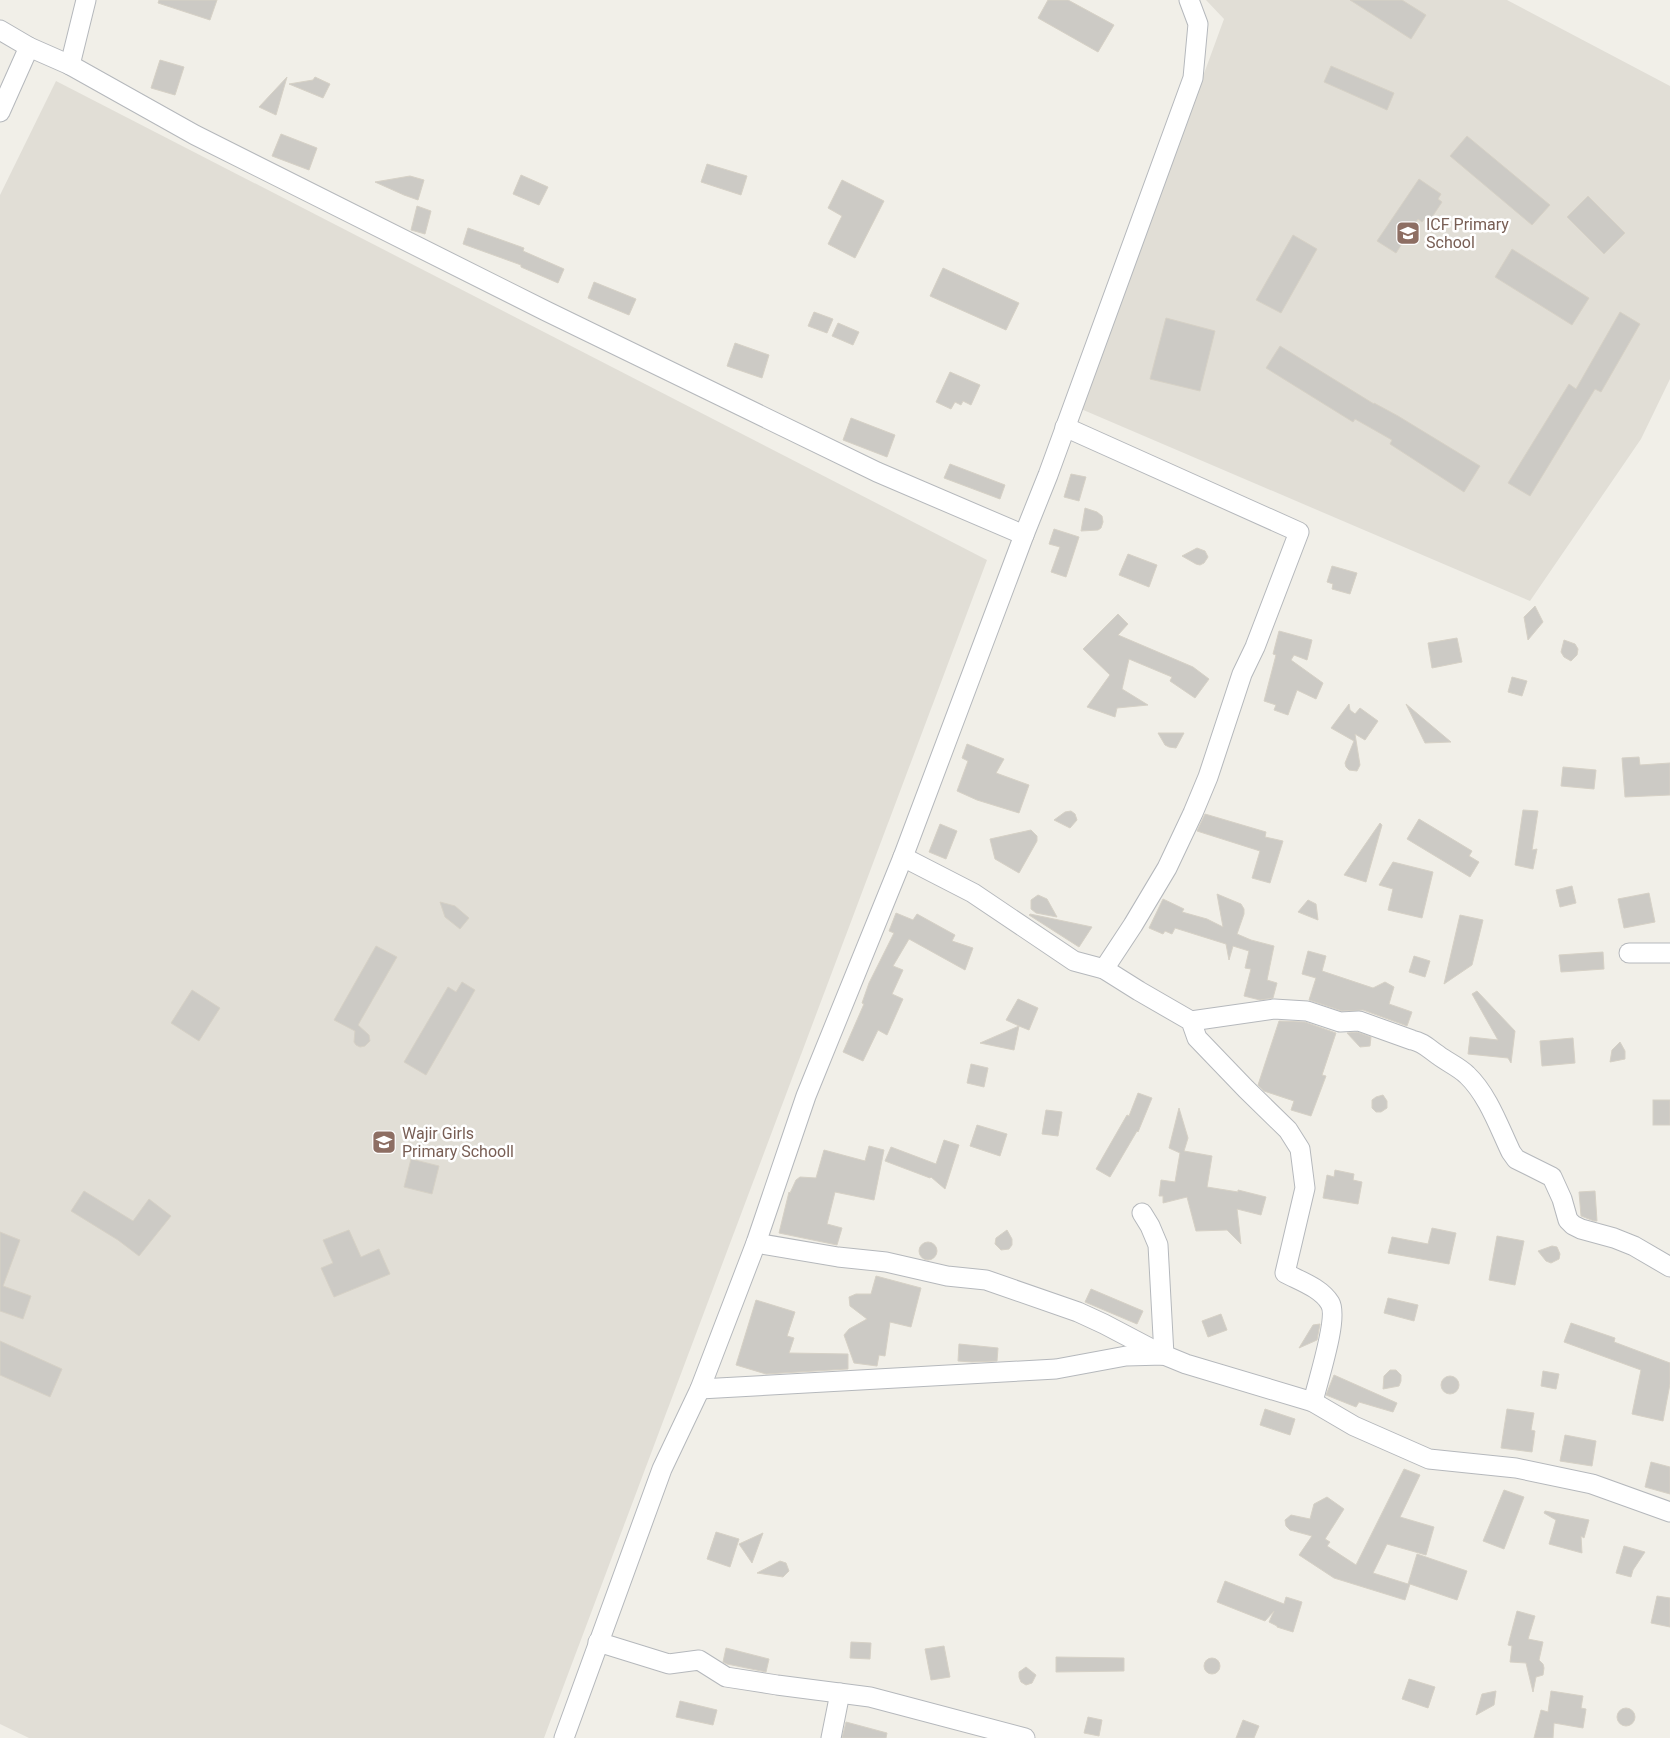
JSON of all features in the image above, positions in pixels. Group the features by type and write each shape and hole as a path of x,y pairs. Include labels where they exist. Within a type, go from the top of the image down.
{"street":[{"path":"70,65 86,0"},
{"path":"564,1738 662,1469 700,1389 756,1243 806,1096 903,857 1065,427 1193,78 1198,24 1189,0"},
{"path":"0,30 29,47 70,65 195,135 546,311 877,472 1024,535"},
{"path":"0,112 29,47"},
{"path":"1065,427 1299,532 1242,674 1208,776 1193,813 1167,868 1104,969"},
{"path":"903,857 973,894 1074,961 1104,969 1191,1020 1274,1009 1308,1011 1340,1022 1359,1021 1412,1040 1420,1041 1466,1073 1473,1081 1516,1159 1552,1176 1568,1220 1573,1225 1634,1246 1670,1267"},
{"path":"1629,953 1670,953"},
{"path":"1191,1020 1197,1038 1288,1130 1300,1149 1304,1188 1285,1273 1318,1291 1331,1305 1332,1326 1312,1402"},
{"path":"1142,1213 1158,1245 1164,1355"},
{"path":"756,1243 838,1257 886,1262 947,1276 986,1280 1078,1312 1186,1364 1312,1402 1354,1426 1429,1459 1516,1468 1592,1484 1670,1512"},
{"path":"700,1389 1056,1368 1126,1356 1164,1355"},
{"path":"598,1642 669,1664 698,1660 726,1677 870,1697 1025,1738"},
{"path":"831,1738 840,1693"}],"shaded area":[{"name":"ICF Primary School","path":"1206,0 1507,0 1670,86 1670,379 1641,439 1530,601 1081,409 1224,19"},
{"name":"Wajir Girls Primary Schooll","path":"56,81 987,560 544,1738 29,1738 0,1724 0,195"}],"building":[{"path":"159,0 217,0 210,20 158,3"},
{"path":"1048,0 1068,0 1114,25 1098,52 1038,18"},
{"path":"1350,0 1402,0 1426,15 1411,39"},
{"path":"160,60 184,67 175,95 151,88"},
{"path":"1331,66 1394,93 1387,110 1324,82"},
{"path":"287,77 276,115 259,107"},
{"path":"315,77 330,84 323,98 289,84 313,80"},
{"path":"281,134 317,148 309,170 272,156"},
{"path":"1467,136 1550,205 1532,225 1450,156"},
{"path":"707,164 747,176 741,195 701,182"},
{"path":"521,175 548,187 539,205 513,194"},
{"path":"410,176 424,180 418,200 375,182"},
{"path":"1419,179 1441,194 1438,199 1442,202 1430,220 1426,217 1422,222 1418,219 1396,253 1377,241"},
{"path":"842,180 884,201 855,258 828,244 842,216 828,208"},
{"path":"1588,196 1625,233 1604,254 1567,217"},
{"path":"417,206 431,211 425,234 411,230"},
{"path":"468,228 524,248 523,251 564,269 558,283 521,267 521,265 463,244"},
{"path":"1293,235 1317,249 1281,313 1256,300"},
{"path":"1512,249 1589,298 1572,325 1495,277"},
{"path":"943,268 1019,303 1006,330 930,296"},
{"path":"594,282 636,299 629,315 588,298"},
{"path":"814,312 833,319 827,333 808,326"},
{"path":"1620,312 1640,324 1601,392 1595,389 1530,496 1508,483 1569,384 1576,389"},
{"path":"1166,318 1215,331 1200,391 1150,379"},
{"path":"838,323 859,332 853,345 832,336"},
{"path":"735,343 769,355 762,378 727,366"},
{"path":"1280,346 1480,466 1464,492 1390,444 1392,440 1355,419 1353,422 1266,368"},
{"path":"950,372 980,385 971,405 963,401 961,405 955,402 951,409 936,402"},
{"path":"851,418 895,435 887,457 843,440"},
{"path":"950,464 1005,485 1000,499 944,478"},
{"path":"1071,474 1086,477 1079,501 1064,497"},
{"path":"1085,508 1102,516 1101,528 1098,530 1081,531"},
{"path":"1054,529 1079,537 1066,577 1051,572 1060,547 1049,544"},
{"path":"1197,548 1205,551 1208,557 1200,565 1182,556"},
{"path":"1128,554 1157,565 1149,587 1119,575"},
{"path":"1332,566 1357,573 1350,594 1332,589 1333,584 1327,582"},
{"path":"1535,606 1543,622 1528,640 1524,617"},
{"path":"1118,614 1128,624 1118,635 1193,667 1209,679 1195,698 1170,681 1172,677 1129,659 1122,689 1148,705 1117,708 1115,717 1087,707 1110,675 1083,649"},
{"path":"1279,631 1312,640 1307,660 1294,655 1291,660 1323,683 1316,699 1297,690 1288,715 1274,710 1276,705 1264,701 1276,655 1273,654"},
{"path":"1457,638 1462,662 1432,668 1428,643"},
{"path":"1564,640 1575,644 1578,649 1577,655 1571,661 1564,657 1561,652"},
{"path":"1512,677 1527,681 1522,696 1508,692"},
{"path":"1349,704 1350,710 1355,714 1360,708 1378,721 1365,740 1355,734 1360,765 1357,771 1349,770 1345,763 1354,741 1331,728"},
{"path":"1406,704 1451,742 1425,743"},
{"path":"1158,733 1184,733 1176,748 1165,745"},
{"path":"967,744 1004,759 996,773 1029,785 1019,813 977,800 957,791 968,761 962,758"},
{"path":"1639,757 1640,765 1670,763 1670,795 1625,797 1622,758"},
{"path":"1563,767 1596,770 1594,789 1561,786"},
{"path":"1523,810 1538,811 1532,850 1537,849 1533,869 1515,865"},
{"path":"1071,811 1075,814 1077,820 1070,828 1054,820 1065,812"},
{"path":"1205,814 1266,832 1265,837 1283,841 1270,883 1252,878 1260,851 1197,831"},
{"path":"1419,819 1472,851 1469,856 1479,862 1470,877 1407,839"},
{"path":"1380,823 1382,825 1366,882 1344,875"},
{"path":"940,824 957,831 946,859 929,852"},
{"path":"1031,830 1037,836 1037,841 1019,873 995,859 990,839"},
{"path":"1393,862 1433,872 1422,918 1388,910 1393,889 1379,885"},
{"path":"1572,886 1576,903 1560,907 1556,890"},
{"path":"1649,893 1655,922 1624,928 1618,899"},
{"path":"1217,894 1241,904 1244,909 1237,934 1274,946 1267,980 1277,983 1273,998 1260,1000 1244,996 1251,969 1245,968 1249,951 1233,946 1229,960 1226,944 1175,928 1172,934 1165,931 1163,934 1149,928 1163,899 1184,909 1182,912 1207,919 1223,927"},
{"path":"1038,895 1047,899 1057,917 1036,913 1031,909 1031,900"},
{"path":"1308,900 1316,904 1318,920 1298,912"},
{"path":"440,902 455,906 469,918 460,929 445,917"},
{"path":"896,913 913,920 917,914 955,935 952,941 973,948 965,970 909,939 893,966 903,970 892,994 903,999 887,1035 878,1030 863,1061 843,1052 864,1004 862,1003 869,983 894,933 889,931"},
{"path":"1030,914 1092,927 1079,947"},
{"path":"1460,915 1483,920 1472,965 1444,984"},
{"path":"376,946 397,957 358,1025 369,1035 370,1041 365,1046 360,1047 354,1042 355,1031 334,1020"},
{"path":"1308,951 1326,956 1322,971 1373,988 1385,982 1394,987 1389,1004 1412,1012 1407,1026 1363,1010 1342,1011 1309,1000 1316,978 1302,974"},
{"path":"1603,952 1604,969 1561,972 1559,955"},
{"path":"1414,956 1430,961 1425,977 1409,972"},
{"path":"462,982 475,990 426,1075 404,1062 448,987 456,992"},
{"path":"192,990 220,1008 199,1041 171,1023"},
{"path":"1477,991 1515,1031 1511,1063 1508,1058 1468,1054 1470,1037 1498,1040 1472,994"},
{"path":"1018,999 1038,1008 1029,1030 1006,1020"},
{"path":"1279,1021 1305,1022 1336,1033 1322,1075 1326,1076 1311,1116 1291,1110 1294,1101 1264,1091 1258,1085"},
{"path":"1019,1026 1014,1050 980,1043"},
{"path":"1357,1032 1371,1037 1370,1046 1360,1047 1347,1033"},
{"path":"1573,1038 1575,1063 1542,1066 1540,1041"},
{"path":"1620,1042 1625,1051 1625,1059 1610,1062 1612,1050"},
{"path":"971,1064 988,1068 984,1087 967,1083"},
{"path":"1138,1093 1152,1098 1138,1132 1110,1177 1096,1169 1127,1115 1129,1116"},
{"path":"1383,1095 1387,1101 1387,1108 1381,1112 1376,1112 1372,1108 1372,1100"},
{"path":"1653,1100 1670,1100 1670,1125 1653,1125"},
{"path":"1179,1108 1188,1138 1184,1151 1212,1156 1207,1187 1238,1192 1238,1190 1266,1197 1261,1215 1237,1209 1241,1244 1227,1230 1196,1231 1187,1197 1163,1203 1163,1196 1159,1196 1161,1180 1175,1182 1180,1153 1169,1148"},
{"path":"1046,1110 1062,1112 1058,1136 1042,1134"},
{"path":"977,1125 1007,1134 1000,1156 970,1146"},
{"path":"944,1140 959,1145 945,1189 931,1177 885,1161 891,1147 936,1164"},
{"path":"869,1146 884,1150 874,1200 835,1192 827,1224 842,1228 837,1245 779,1233 789,1192 800,1177 816,1178 824,1150 865,1161"},
{"path":"411,1159 439,1166 432,1194 404,1187"},
{"path":"1335,1170 1354,1174 1353,1180 1362,1182 1358,1204 1323,1198 1327,1175 1334,1177"},
{"path":"84,1191 133,1221 149,1199 171,1216 139,1256 118,1240 71,1211"},
{"path":"1595,1191 1597,1221 1581,1216 1579,1192"},
{"path":"1432,1228 1456,1233 1449,1264 1388,1253 1392,1237 1428,1244"},
{"path":"349,1230 361,1257 379,1249 390,1274 334,1297 321,1268 333,1263 323,1240"},
{"path":"1007,1230 1012,1239 1012,1245 1009,1249 1001,1250 995,1244 996,1238"},
{"path":"0,1232 20,1240 3,1286 31,1296 23,1319 0,1311"},
{"path":"1497,1236 1524,1241 1515,1285 1489,1280"},
{"path":"928,1242 934,1245 937,1251 934,1257 928,1260 922,1257 919,1251 922,1245"},
{"path":"1552,1246 1557,1247 1560,1254 1559,1259 1551,1263 1546,1261 1538,1251"},
{"path":"876,1276 921,1288 911,1327 890,1322 885,1356 879,1355 877,1366 854,1363 844,1335 849,1329 867,1319 850,1306 849,1297 856,1294 871,1294"},
{"path":"1091,1289 1143,1311 1137,1324 1085,1302"},
{"path":"1388,1298 1418,1305 1414,1321 1384,1313"},
{"path":"756,1300 795,1312 787,1336 794,1338 789,1353 848,1354 848,1369 766,1374 736,1365"},
{"path":"1221,1314 1227,1330 1208,1337 1202,1321"},
{"path":"1571,1323 1615,1338 1614,1342 1670,1363 1670,1384 1663,1421 1632,1414 1641,1370 1564,1342"},
{"path":"1320,1324 1317,1340 1299,1348 1313,1325"},
{"path":"0,1341 62,1369 50,1397 0,1375"},
{"path":"959,1344 998,1348 997,1361 958,1361"},
{"path":"1390,1370 1396,1370 1401,1375 1401,1381 1399,1386 1383,1389 1384,1376"},
{"path":"1543,1371 1559,1374 1556,1389 1541,1386"},
{"path":"1334,1375 1397,1403 1393,1412 1359,1402 1356,1407 1326,1395"},
{"path":"1450,1376 1456,1379 1459,1385 1456,1391 1450,1394 1444,1391 1441,1385 1444,1379"},
{"path":"1265,1409 1295,1419 1290,1435 1260,1425"},
{"path":"1507,1409 1534,1413 1531,1430 1535,1431 1532,1452 1501,1448"},
{"path":"1565,1435 1596,1441 1592,1466 1560,1461"},
{"path":"1651,1462 1670,1467 1670,1494 1645,1487"},
{"path":"1404,1469 1420,1475 1400,1517 1434,1527 1426,1555 1387,1544 1373,1573 1408,1584 1417,1554 1467,1571 1457,1600 1410,1584 1405,1600 1334,1578 1299,1555 1312,1536 1290,1530 1286,1526 1285,1520 1291,1515 1310,1519 1314,1504 1327,1497 1344,1509 1325,1539 1330,1542 1327,1546 1356,1565"},
{"path":"1504,1490 1524,1497 1504,1549 1483,1541"},
{"path":"1545,1511 1589,1520 1584,1538 1581,1536 1582,1553 1549,1544 1556,1520 1544,1513"},
{"path":"716,1532 739,1539 730,1567 707,1559"},
{"path":"763,1533 752,1563 739,1544"},
{"path":"1624,1546 1645,1552 1633,1570 1631,1577 1616,1573"},
{"path":"780,1561 786,1563 789,1571 783,1577 757,1573"},
{"path":"1225,1581 1284,1604 1286,1597 1302,1602 1293,1632 1277,1627 1269,1622 1274,1611 1265,1621 1217,1602"},
{"path":"1657,1596 1670,1598 1670,1627 1651,1623"},
{"path":"1517,1611 1535,1616 1528,1639 1543,1642 1539,1660 1543,1664 1543,1675 1536,1677 1533,1692 1526,1663 1510,1662 1512,1646 1508,1645"},
{"path":"851,1642 871,1643 870,1659 850,1658"},
{"path":"944,1646 950,1677 931,1680 925,1649"},
{"path":"726,1648 769,1659 766,1672 723,1662"},
{"path":"1056,1657 1124,1658 1124,1671 1056,1672"},
{"path":"1212,1658 1220,1666 1212,1674 1204,1666"},
{"path":"1026,1667 1036,1675 1032,1683 1026,1685 1021,1682 1019,1672"},
{"path":"1409,1679 1435,1687 1428,1708 1402,1699"},
{"path":"1496,1691 1494,1705 1476,1715 1482,1694"},
{"path":"1551,1691 1583,1696 1581,1708 1586,1709 1583,1728 1554,1723 1553,1738 1534,1738 1541,1710 1548,1712"},
{"path":"680,1701 717,1710 713,1725 676,1717"},
{"path":"1622,1708 1630,1708 1635,1713 1633,1724 1622,1726 1617,1721 1617,1713"},
{"path":"1088,1717 1102,1720 1099,1736 1084,1733"},
{"path":"1243,1720 1259,1726 1254,1738 1236,1738"},
{"path":"846,1722 887,1733 886,1738 842,1738"}],"place":[{"name":"ICF Primary School","path":"1408,233"},
{"name":"Wajir Girls Primary Schooll","path":"384,1142"}]}
